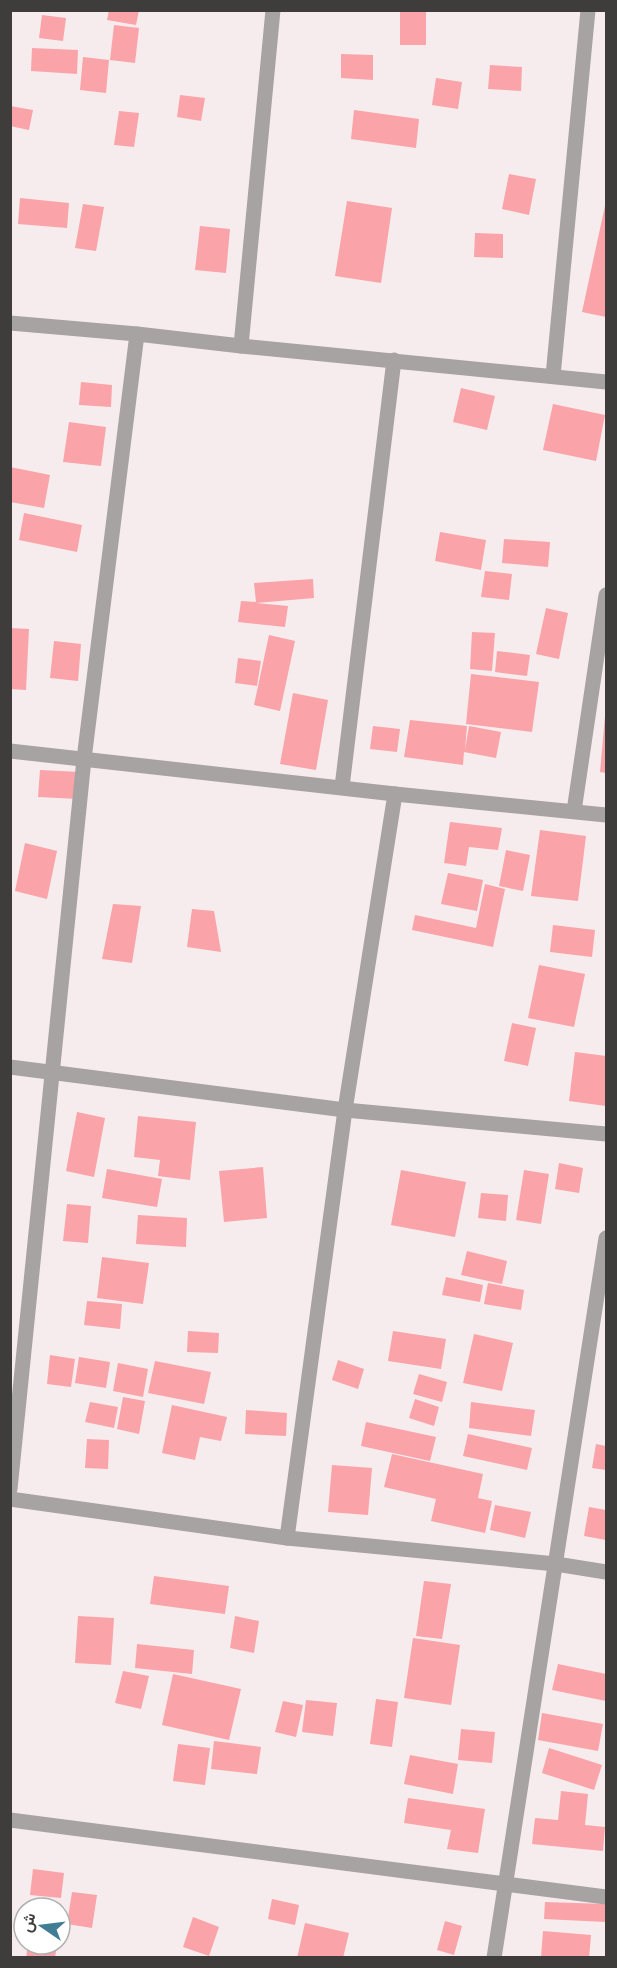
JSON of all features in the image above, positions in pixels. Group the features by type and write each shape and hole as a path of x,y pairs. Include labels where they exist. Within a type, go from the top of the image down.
{"street":[{"path":"241,346 273,10"},
{"path":"553,376 588,10"},
{"path":"10,323 606,382"},
{"path":"10,1489 84,759 137,334"},
{"path":"342,787 394,360"},
{"path":"574,811 606,595"},
{"path":"10,751 606,815"},
{"path":"287,1538 345,1110 395,794"},
{"path":"10,1067 345,1110 606,1134"},
{"path":"494,1958 606,1238"},
{"path":"10,1499 287,1538 556,1564 606,1572"},
{"path":"10,1820 606,1897"}],"building":[{"path":"109,10 139,10 136,25 107,20"},
{"path":"400,10 426,10 426,45 400,45"},
{"path":"42,15 66,18 63,41 39,38"},
{"path":"114,25 139,28 135,63 110,60"},
{"path":"32,48 78,50 77,74 31,71"},
{"path":"341,54 373,55 373,80 341,78"},
{"path":"83,57 109,60 106,93 80,90"},
{"path":"490,65 522,67 521,91 488,89"},
{"path":"436,78 462,82 458,109 432,105"},
{"path":"180,95 205,98 201,121 177,117"},
{"path":"10,106 33,110 29,130 10,126"},
{"path":"354,110 419,119 416,148 351,139"},
{"path":"119,111 139,113 134,147 114,145"},
{"path":"509,174 536,179 529,215 502,209"},
{"path":"20,198 69,203 67,228 18,224"},
{"path":"347,201 392,208 381,283 335,276"},
{"path":"606,201 606,317 582,312"},
{"path":"83,204 104,207 96,251 75,248"},
{"path":"200,226 230,229 226,273 195,270"},
{"path":"475,233 503,234 503,258 474,257"},
{"path":"81,382 112,385 111,407 79,405"},
{"path":"461,388 495,396 487,430 453,422"},
{"path":"553,404 605,415 596,461 543,450"},
{"path":"69,422 106,427 101,466 63,462"},
{"path":"10,467 50,475 44,508 10,502"},
{"path":"24,513 82,525 77,552 19,540"},
{"path":"440,532 486,540 481,570 435,561"},
{"path":"504,539 550,542 548,567 502,563"},
{"path":"485,571 512,574 509,600 481,597"},
{"path":"313,579 314,598 256,603 288,606 285,627 238,622 241,601 256,602 254,583"},
{"path":"546,608 568,613 559,659 536,654"},
{"path":"10,628 29,629 26,690 10,689"},
{"path":"472,632 495,633 492,671 470,669"},
{"path":"269,635 295,641 280,711 254,705"},
{"path":"54,641 81,644 78,681 50,678"},
{"path":"497,651 530,655 527,676 495,672"},
{"path":"238,658 261,661 257,686 235,683"},
{"path":"471,674 539,682 532,732 466,724"},
{"path":"293,693 328,700 316,770 280,764"},
{"path":"606,716 606,773 600,772"},
{"path":"410,720 467,726 465,750 469,726 501,732 496,758 464,752 463,765 404,757"},
{"path":"373,726 400,729 397,752 370,749"},
{"path":"40,770 80,772 78,799 38,797"},
{"path":"450,822 502,828 498,850 469,847 466,866 444,863"},
{"path":"540,830 586,836 578,901 531,896"},
{"path":"25,843 57,851 47,899 15,891"},
{"path":"506,850 530,855 523,891 499,886"},
{"path":"448,873 483,880 477,911 441,904"},
{"path":"485,884 505,889 493,947 412,930 415,915 476,928"},
{"path":"113,904 141,906 132,963 102,959"},
{"path":"192,909 214,911 221,952 187,947"},
{"path":"553,925 595,930 592,957 550,952"},
{"path":"539,965 585,974 574,1027 528,1018"},
{"path":"512,1023 536,1028 528,1066 504,1061"},
{"path":"575,1052 606,1056 606,1106 569,1101"},
{"path":"77,1112 105,1118 94,1177 66,1171"},
{"path":"138,1116 196,1122 190,1180 158,1176 160,1160 134,1157"},
{"path":"559,1163 583,1168 579,1193 555,1189"},
{"path":"263,1167 267,1218 224,1222 219,1171"},
{"path":"107,1169 162,1179 157,1207 102,1198"},
{"path":"401,1170 466,1182 455,1237 391,1225"},
{"path":"524,1170 549,1174 541,1224 516,1220"},
{"path":"481,1193 508,1195 506,1221 478,1218"},
{"path":"67,1204 91,1206 88,1243 63,1241"},
{"path":"138,1215 187,1218 186,1247 136,1244"},
{"path":"467,1251 507,1261 502,1284 461,1275"},
{"path":"102,1257 149,1263 143,1304 97,1298"},
{"path":"446,1277 483,1285 480,1302 442,1295"},
{"path":"488,1283 524,1290 521,1310 484,1304"},
{"path":"87,1301 122,1304 120,1329 84,1325"},
{"path":"188,1331 219,1333 218,1353 187,1352"},
{"path":"393,1331 446,1339 441,1369 388,1361"},
{"path":"474,1334 513,1343 502,1391 463,1383"},
{"path":"50,1355 75,1359 71,1387 47,1384"},
{"path":"79,1357 110,1362 106,1388 75,1383"},
{"path":"338,1360 364,1369 358,1389 332,1380"},
{"path":"155,1361 211,1372 204,1404 148,1393"},
{"path":"118,1363 148,1369 143,1397 113,1391"},
{"path":"419,1374 447,1382 442,1402 413,1394"},
{"path":"123,1397 145,1401 139,1434 117,1429"},
{"path":"415,1399 439,1407 434,1426 409,1418"},
{"path":"90,1402 118,1407 114,1428 85,1422"},
{"path":"471,1402 535,1410 531,1436 469,1428"},
{"path":"172,1405 227,1417 221,1441 200,1437 195,1460 162,1453"},
{"path":"246,1410 287,1413 286,1436 245,1434"},
{"path":"366,1422 436,1437 430,1461 361,1446"},
{"path":"468,1434 532,1448 527,1470 463,1456"},
{"path":"87,1439 109,1440 108,1469 85,1468"},
{"path":"596,1444 606,1446 606,1470 592,1468"},
{"path":"392,1454 483,1474 478,1498 492,1501 485,1533 431,1521 436,1499 384,1487"},
{"path":"332,1465 372,1468 368,1515 328,1512"},
{"path":"495,1505 531,1512 525,1538 490,1530"},
{"path":"589,1507 606,1510 606,1540 584,1536"},
{"path":"154,1576 229,1586 225,1614 150,1604"},
{"path":"424,1581 451,1584 442,1639 416,1636"},
{"path":"78,1616 114,1618 111,1665 75,1663"},
{"path":"235,1616 259,1621 254,1653 230,1648"},
{"path":"413,1638 460,1645 451,1705 404,1698"},
{"path":"137,1644 194,1650 192,1674 135,1668"},
{"path":"558,1664 606,1674 606,1701 552,1690"},
{"path":"123,1671 149,1676 141,1709 115,1703"},
{"path":"173,1674 241,1689 229,1740 162,1725"},
{"path":"376,1699 398,1702 392,1747 370,1744"},
{"path":"306,1700 337,1703 333,1736 302,1732"},
{"path":"283,1701 303,1705 296,1737 275,1732"},
{"path":"542,1713 603,1724 598,1751 538,1740"},
{"path":"461,1729 495,1732 492,1763 458,1760"},
{"path":"214,1741 261,1747 257,1774 211,1769"},
{"path":"178,1744 210,1748 205,1785 173,1781"},
{"path":"549,1748 602,1765 594,1790 542,1773"},
{"path":"410,1755 458,1764 453,1794 404,1784"},
{"path":"561,1791 588,1794 585,1825 605,1827 603,1851 532,1844 535,1818 558,1820"},
{"path":"408,1798 485,1809 478,1853 447,1849 451,1830 404,1823"},
{"path":"33,1869 64,1873 61,1896 30,1895"},
{"path":"72,1892 97,1895 92,1928 72,1925"},
{"path":"272,1899 299,1905 295,1925 268,1919"},
{"path":"545,1902 606,1904 606,1922 544,1919"},
{"path":"193,1917 219,1927 209,1956 183,1947"},
{"path":"445,1921 462,1926 454,1955 437,1950"},
{"path":"305,1923 349,1933 343,1958 297,1958"},
{"path":"543,1931 591,1935 589,1958 541,1957"},
{"path":"26,1956 55,1956 55,1958 26,1958"}]}
